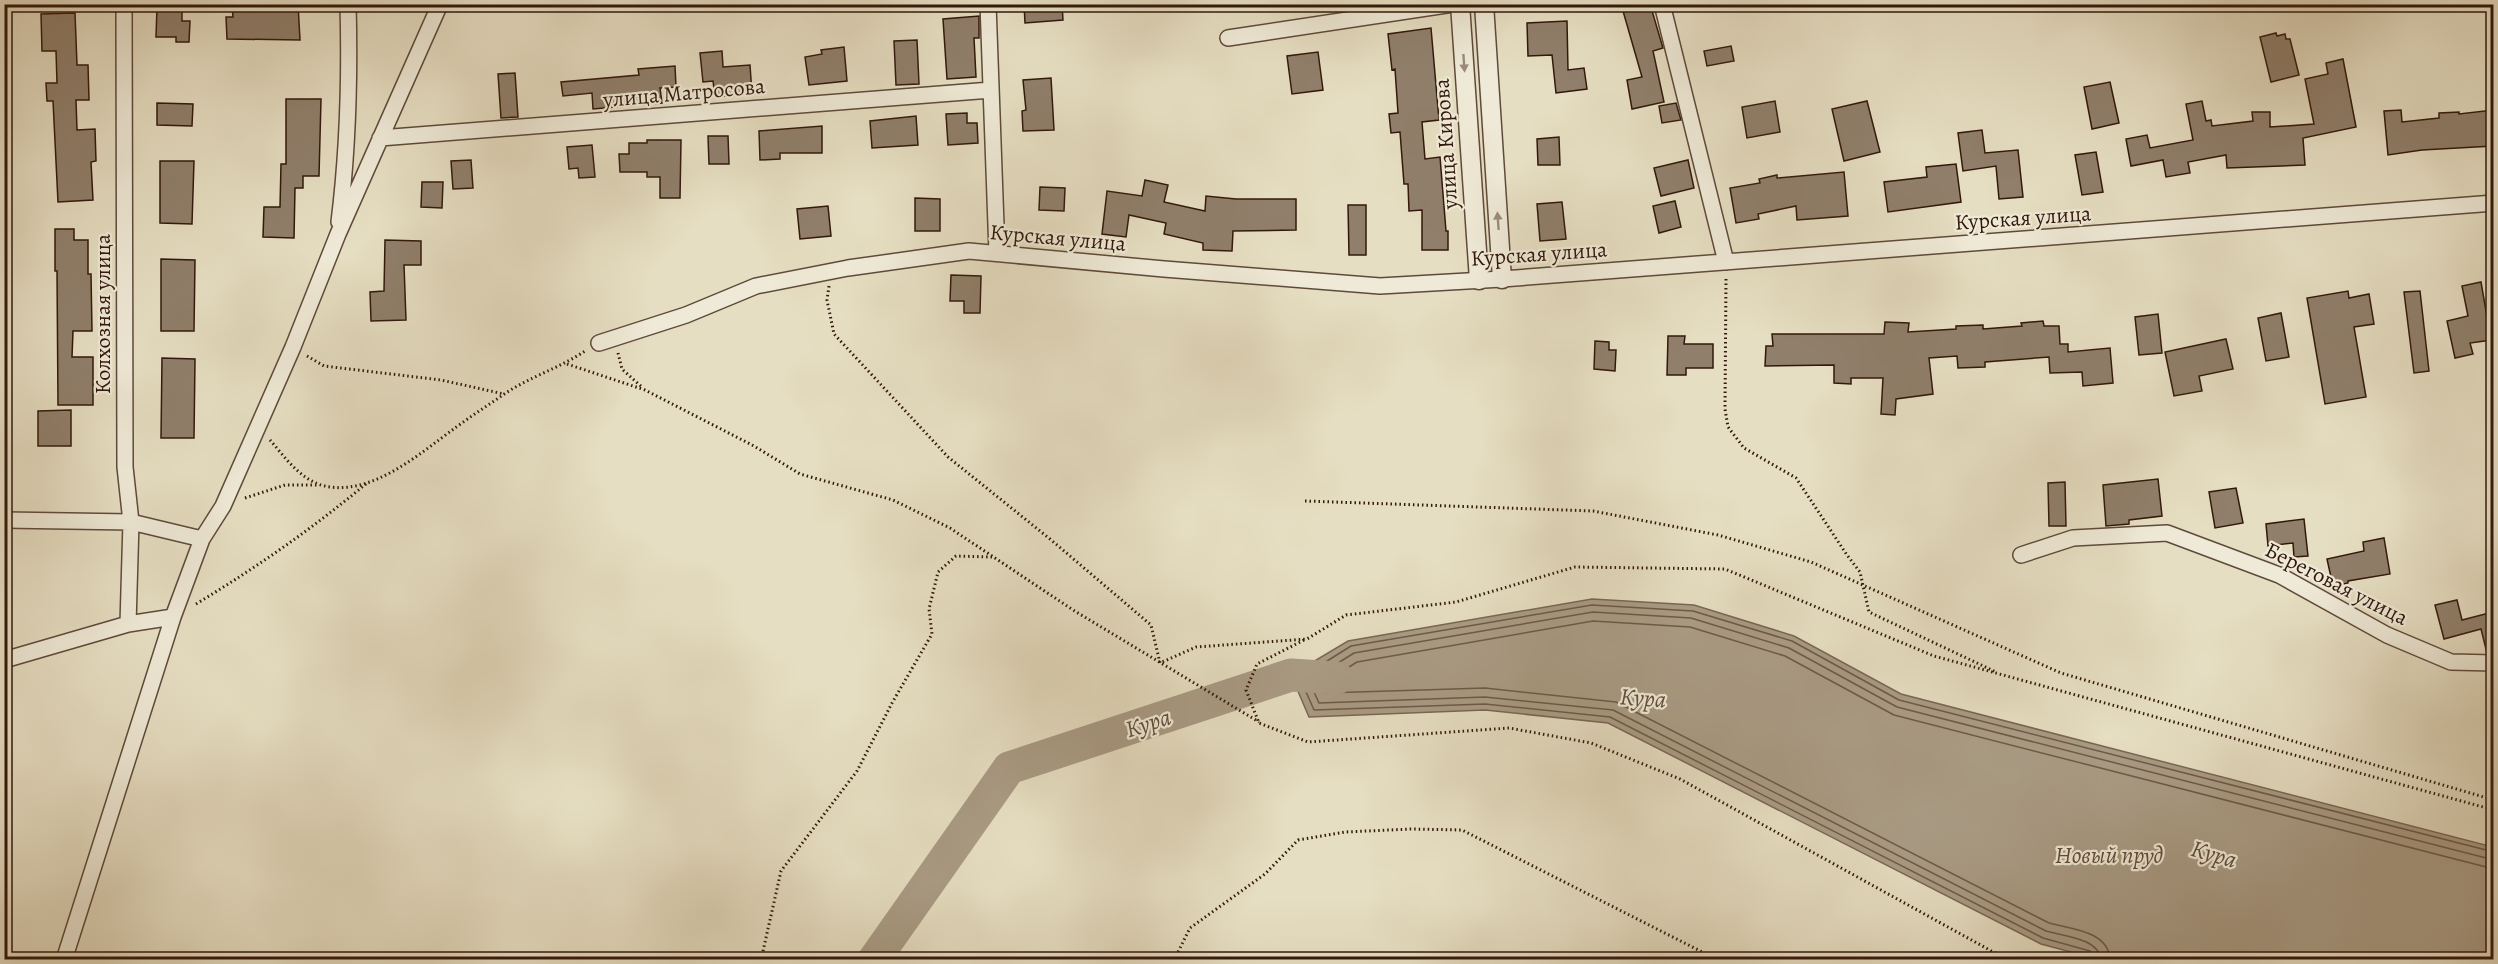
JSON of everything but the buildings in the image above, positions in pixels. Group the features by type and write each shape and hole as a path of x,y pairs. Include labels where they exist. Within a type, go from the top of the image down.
{"street":[{"name":"Колхозная улица","path":"124,4 125,467 131,522 128,624"},
{"path":"338,234 345,171 349,53 348,4"},
{"path":"64,960 173,617 202,539 223,506 293,347 338,234 440,4"},
{"path":"988,4 997,254"},
{"path":"1228,38 1453,4"},
{"name":"улица Кирова","path":"1460,4 1479,280"},
{"path":"1484,4 1502,279"},
{"path":"1662,4 1726,262"},
{"name":"улица Матросова","path":"380,138 991,90"},
{"name":"Курская улица","path":"599,343 686,315 756,286 832,271 969,251 1380,286 1502,279 2493,203"},
{"path":"4,520 131,522 202,539"},
{"name":"Береговая улица","path":"2021,555 2073,538 2167,533 2279,575 2387,635 2451,662 2493,663"},
{"path":"4,660 128,624 173,617"}],"path":[{"path":"1726,262 1725,409 1728,427 1744,448 1796,478 1860,572 1869,612 2006,676"},
{"path":"832,271 827,300 834,334 948,457 1050,538 1151,626 1160,663"},
{"path":"629,333 618,353 622,369 645,390"},
{"path":"223,506 285,485 319,485 340,488 368,482 400,468 504,394 567,364 599,343"},
{"path":"293,347 324,366 441,380 504,394"},
{"path":"567,364 645,390 754,446 800,474 893,500 950,528 1073,610 1259,723 1308,742 1509,728 1591,743 1680,779 1995,953 2013,960"},
{"path":"257,425 294,468 319,485"},
{"path":"173,617 260,565 324,519 368,482"},
{"path":"1305,501 1593,511 1718,535 1811,562 2061,673 2493,800"},
{"path":"761,960 781,871 857,771 892,703 932,634 929,609 938,572 956,556 994,556"},
{"path":"1259,723 1246,690 1257,664 1307,639 1346,615 1456,602 1575,567 1725,569 1934,657 2493,810"},
{"path":"1160,663 1196,647 1307,639"},
{"path":"1174,960 1190,928 1265,874 1298,840 1345,832 1411,829 1462,831 1646,921 1718,960"}],"water":[{"name":"Новый пруд","path":"1592,599 1694,605 1794,636 1901,694 2493,847 2493,959 2097,959 2041,944 1608,723 1485,710 1309,717 1291,675 1348,641"}],"waterway":[{"name":"Кура","path":"874,960 1009,768 1291,675 1337,678"}]}
